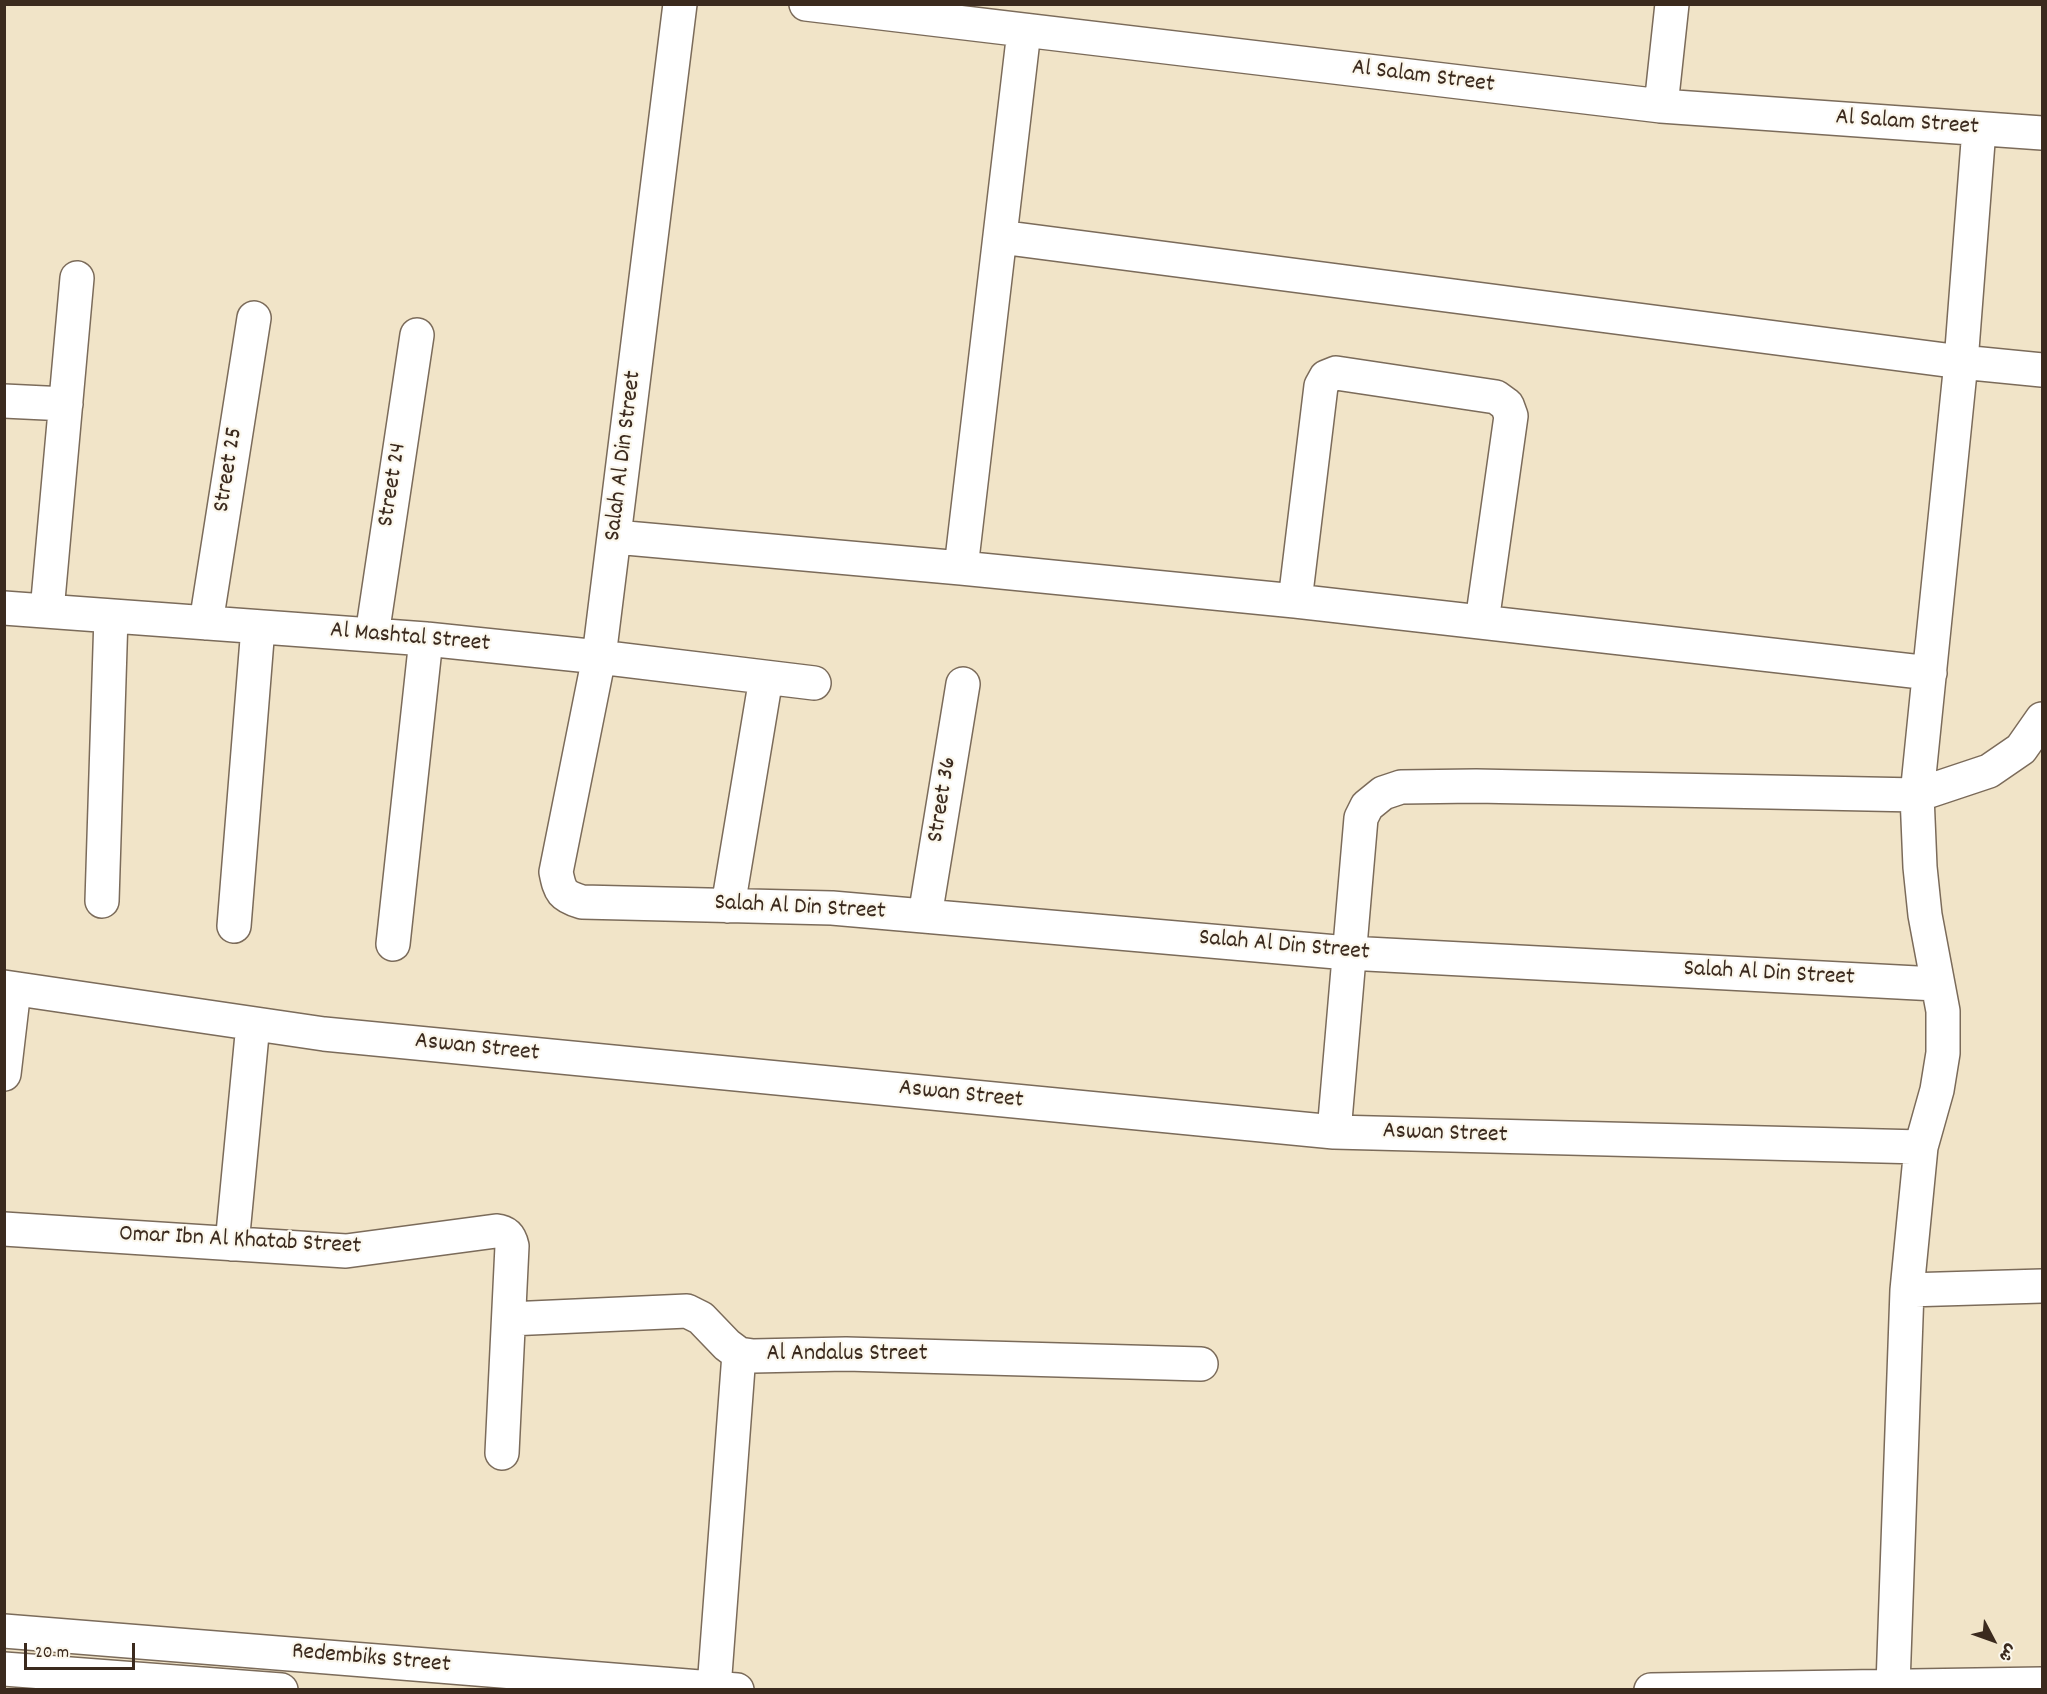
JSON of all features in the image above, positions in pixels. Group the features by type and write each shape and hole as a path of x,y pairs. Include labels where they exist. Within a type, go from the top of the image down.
{"street":[{"name":"Salah Al Din Street","path":"680,4 599,657 556,872 559,889 567,898 582,902 832,908 1348,953 1936,984"},
{"name":"Al Salam Street","path":"806,4 1661,106 2043,133"},
{"path":"1661,106 1672,4"},
{"path":"961,568 1024,31"},
{"path":"1893,1685 1907,1290 1921,1148 1937,1090 1943,1053 1943,1011 1936,984 1921,876 1917,795 1961,362 1979,129"},
{"path":"1000,237 1961,362 2043,370"},
{"path":"47,611 77,278"},
{"name":"Street 25","path":"206,623 254,318"},
{"name":"Street 24","path":"372,635 417,335"},
{"path":"1295,601 1321,386 1326,377 1336,374 1496,397 1507,405 1512,416 1482,622"},
{"path":"4,401 66,404"},
{"path":"615,537 1295,601 1930,673"},
{"name":"Al Mashtal Street","path":"4,608 426,639 814,683"},
{"path":"102,901 111,616"},
{"path":"234,926 258,627"},
{"path":"393,944 426,639"},
{"path":"728,906 766,678"},
{"name":"Street 36","path":"925,916 963,684"},
{"path":"1334,1132 1361,818 1367,806 1383,793 1401,787 1487,786 1917,795 1989,771 2021,749 2043,719"},
{"path":"4,1074 9,988"},
{"name":"Aswan Street","path":"9,988 336,1035 1334,1132 1921,1148"},
{"path":"232,1244 253,1024"},
{"name":"Omar Ibn Al Khatab Street","path":"4,1229 346,1251 501,1232 509,1237 512,1246 502,1453"},
{"path":"1907,1290 2043,1286"},
{"name":"Al Andalus Street","path":"509,1319 687,1311 701,1318 739,1354 753,1356 846,1354 1201,1364"},
{"path":"726,1688 739,1354"},
{"name":"Redembiks Street","path":"4,1631 726,1688"},
{"name":"Redembiks Street","path":"4,1669 281,1689"},
{"path":"1651,1689 2043,1684"}]}
